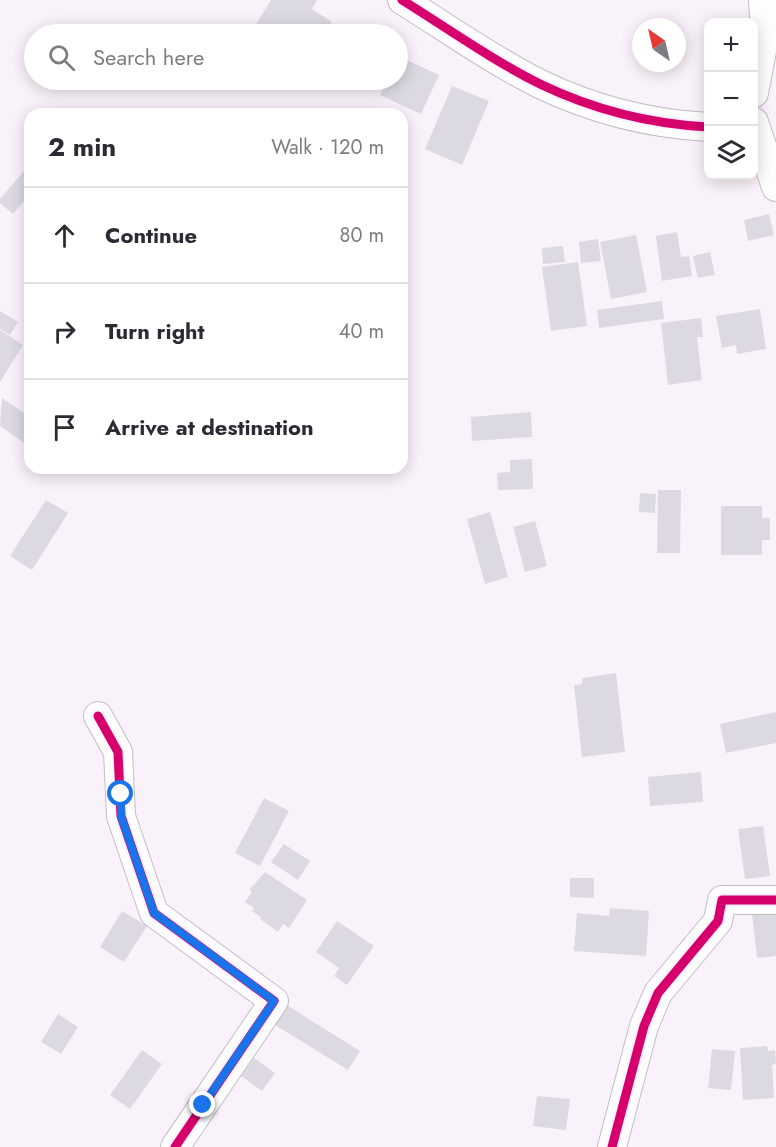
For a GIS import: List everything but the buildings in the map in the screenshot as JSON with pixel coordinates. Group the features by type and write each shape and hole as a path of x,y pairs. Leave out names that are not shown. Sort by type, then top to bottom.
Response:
{"street":[{"path":"402,0 540,84 596,106 670,125 704,127"},
{"path":"757,72 765,34 763,0"},
{"path":"754,126 776,187"},
{"path":"98,716 118,752 121,816 154,913 274,1001 175,1147"},
{"path":"612,1147 644,1026 658,993 718,921 722,900 776,900"}],"cycle path":[{"path":"402,0 505,65 560,93 622,114 665,123 704,127"},
{"path":"98,716 118,752 121,816 154,913 274,1001 175,1147"},
{"path":"612,1147 644,1026 658,993 718,921 722,900 776,900"}],"route":[{"path":"121,794 121,816 154,913 274,1001 203,1105"}]}
